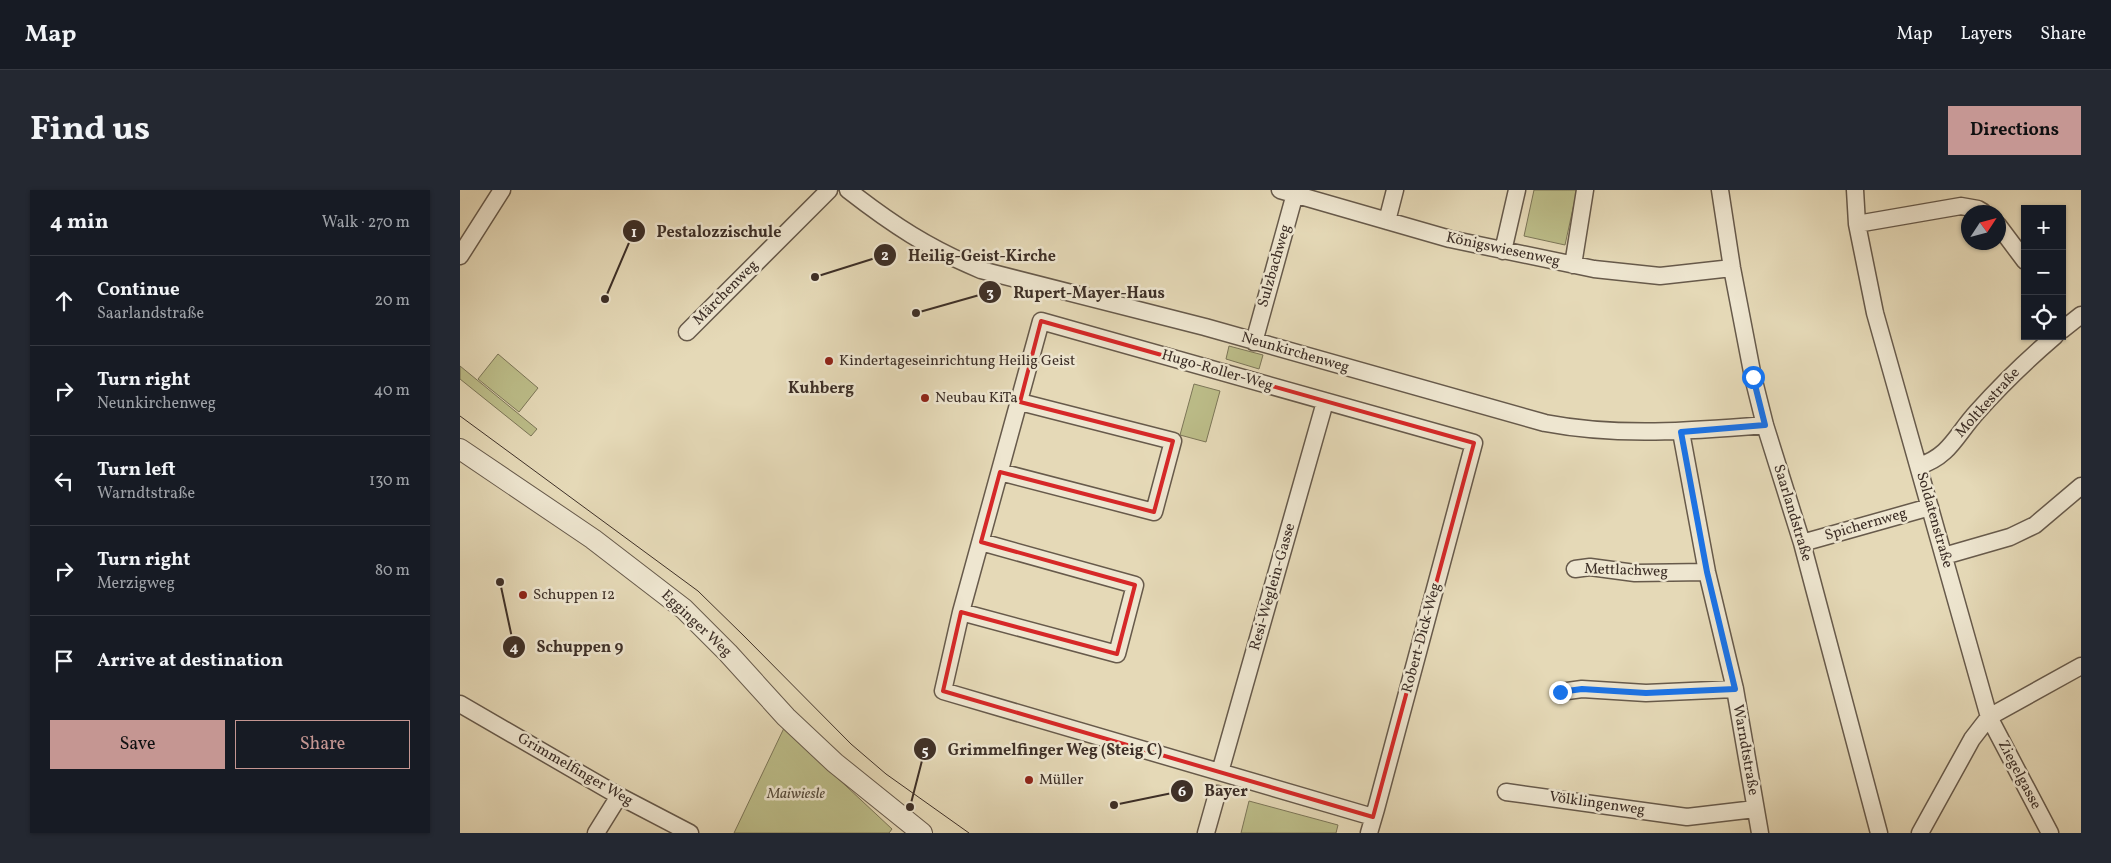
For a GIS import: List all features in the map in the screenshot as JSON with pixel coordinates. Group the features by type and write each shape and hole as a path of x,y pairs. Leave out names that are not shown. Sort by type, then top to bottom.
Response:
{"street":[{"path":"460,256 502,190"},
{"name":"Märchenweg","path":"687,332 829,190"},
{"name":"Neunkirchenweg","path":"848,190 913,238 949,257 981,270 1100,299 1545,423 1597,430 1681,432 1765,425"},
{"path":"1387,221 1395,190"},
{"path":"1503,251 1517,190"},
{"path":"1573,265 1585,190"},
{"name":"Saarlandstraße","path":"1720,190 1732,268 1753,377 1765,425 1802,543 1879,833"},
{"name":"Soldatenstraße","path":"1855,190 1857,224 1875,313 1989,717"},
{"name":"Sulzbachweg","path":"1254,342 1291,191"},
{"name":"Königswiesenweg","path":"1291,191 1450,239 1573,265 1660,276 1732,268"},
{"path":"1857,224 1961,206"},
{"path":"2006,236 2021,256"},
{"name":"Hugo-Roller-Weg","path":"1371,825 1220,772 943,691 962,612 1041,321 1474,443"},
{"name":"Moltkestraße","path":"1919,466 1932,462 1944,454 1975,414 2026,360 2050,340"},
{"path":"1000,472 1154,512 1173,441 1020,402"},
{"name":"Resi-Weglein-Gasse","path":"1220,772 1325,402"},
{"name":"Warndtstraße","path":"1681,432 1707,572 1735,689 1760,833"},
{"name":"Robert-Dick-Weg","path":"1371,825 1474,443"},
{"name":"Egginger Weg","path":"460,449 593,539 684,609 728,653 786,717 835,763 912,830"},
{"path":"1944,556 2010,537 2035,525 2081,486"},
{"name":"Spichernweg","path":"1802,543 1930,507"},
{"path":"962,612 1117,654 1135,585 981,542"},
{"name":"Mettlachweg","path":"1575,569 1590,567 1635,573 1707,572"},
{"path":"1920,833 1972,739 1989,717 2081,666"},
{"path":"1560,692 1582,689 1646,693 1735,689"},
{"name":"Grimmelfinger Weg","path":"460,704 619,796 690,833"},
{"name":"Ziegelgasse","path":"1989,717 2050,833"},
{"name":"Völklingenweg","path":"1506,792 1688,825 1755,809"},
{"path":"1206,833 1217,794"},
{"path":"596,833 619,796"}],"highlighted area":[{"path":"1041,321 1474,443 1373,817 943,691 961,612 1117,654 1135,585 981,542 1000,472 1154,512 1173,441 1020,402"}],"green space":[{"path":"1534,190 1577,190 1565,245 1524,236"},
{"path":"1229,346 1263,355 1259,369 1226,359"},
{"path":"498,354 538,388 519,412 478,379"},
{"path":"460,366 537,429 531,436 460,379"},
{"path":"1194,384 1220,391 1206,442 1180,435"},
{"name":"Maiwiesle","path":"784,728 892,829 889,833 734,833"},
{"path":"1249,801 1338,825 1336,833 1241,833"}],"tram line":[{"path":"460,416 698,591 851,744 886,774 969,833"}],"place":[{"name":"Heilig-Geist-Kirche","path":"815,277"},
{"name":"Pestalozzischule","path":"605,299"},
{"name":"Rupert-Mayer-Haus","path":"916,313"},
{"name":"Kindertageseinrichtung Heilig Geist","path":"829,361"},
{"name":"Neubau KiTa","path":"925,398"},
{"name":"Schuppen 9","path":"500,582"},
{"name":"Schuppen 12","path":"523,595"},
{"name":"Müller","path":"1029,780"},
{"name":"Bayer","path":"1114,805"},
{"name":"Grimmelfinger Weg (Steig C)","path":"910,807"}],"district":[{"name":"Kuhberg","path":"821,389"}],"route":[{"path":"1560,692 1582,689 1646,693 1735,689 1707,572 1681,432 1765,425 1753,377"}]}
